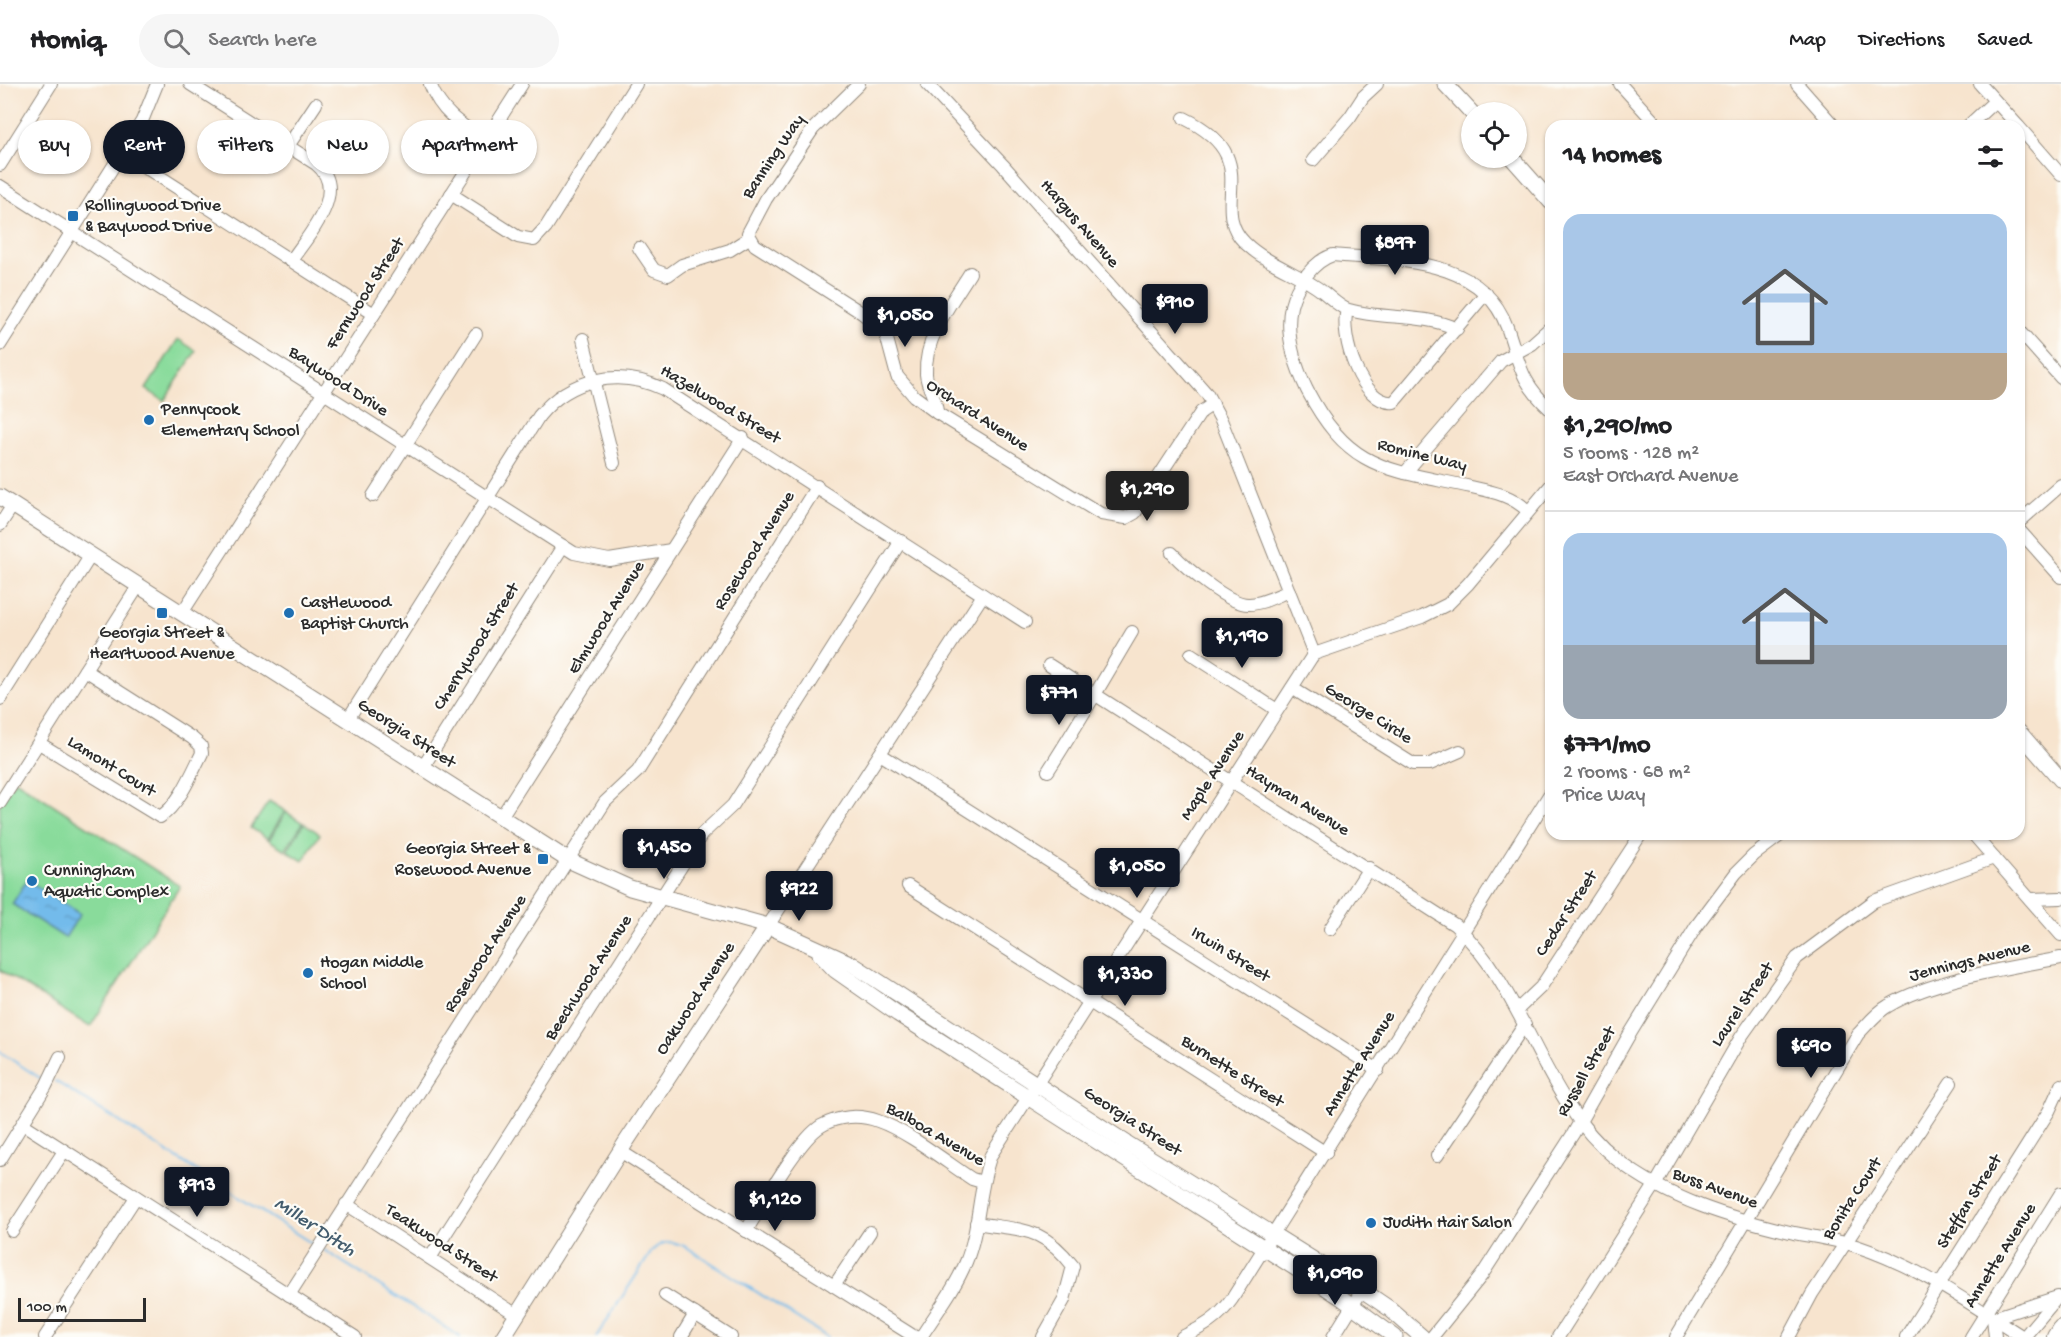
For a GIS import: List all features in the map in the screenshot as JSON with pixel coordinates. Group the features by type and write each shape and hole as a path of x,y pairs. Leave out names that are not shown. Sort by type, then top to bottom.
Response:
{"highway":[{"path":"2056,1337 2061,1329"}],"main road":[{"path":"1445,84 1462,102"},
{"path":"1521,168 1545,195"},
{"name":"Georgia Street","path":"6,501 568,861 608,880 768,926 816,950 852,964 1362,1290 1390,1309 1422,1337"},
{"path":"2025,739 2061,780"},
{"name":"Oakwood Avenue","path":"503,1337 620,1151 768,926"},
{"name":"Georgia Street","path":"816,950 835,970 1028,1098 1353,1305 1395,1337"}],"street":[{"path":"0,165 51,84"},
{"path":"142,120 157,84"},
{"path":"190,84 247,120"},
{"path":"430,84 443,110 455,120"},
{"name":"Fernwood Street","path":"499,120 522,84"},
{"path":"451,195 518,237 534,240 546,227 636,84"},
{"name":"Banning Way","path":"749,233 813,129 859,84"},
{"name":"Hargus Avenue","path":"927,84 1003,165 1213,404 1314,654"},
{"path":"1313,160 1350,117 1364,96 1377,84"},
{"path":"1620,84 1653,120"},
{"path":"1797,84 1829,120"},
{"path":"1980,84 2012,120"},
{"path":"1974,120 1995,101"},
{"path":"294,137 316,104"},
{"path":"1184,118 1210,134 1230,161 1233,171 1230,206 1239,235 1258,252 1293,275 1304,279 1347,310 1415,317 1457,329"},
{"path":"2025,135 2061,175"},
{"path":"291,261 328,201 330,185 323,169 294,150"},
{"path":"0,345 109,174"},
{"path":"156,174 374,314"},
{"name":"Fernwood Street","path":"182,613 465,174"},
{"name":"Baywood Drive","path":"0,186 574,553 609,560 671,550"},
{"path":"639,248 654,270 668,275 682,265 730,250 749,233"},
{"name":"Orchard Avenue","path":"749,233 755,245 862,313 881,328 886,335 897,376 914,396 937,413 1101,514 1126,518 1135,513 1201,412 1213,404"},
{"name":"Romine Way","path":"1528,512 1506,494 1405,473 1374,464 1352,450 1324,417 1301,377 1294,355 1289,315 1293,299 1304,279 1323,258 1332,255 1444,268 1463,275 1486,294 1501,312 1526,384 1545,404"},
{"path":"937,413 937,403 926,375 931,348 940,320 970,273"},
{"path":"1347,310 1344,331 1349,352 1372,394 1385,403 1394,402 1486,294"},
{"path":"1405,473 1501,361 1532,344 1545,332"},
{"path":"373,495 476,334"},
{"path":"2025,338 2061,378"},
{"path":"583,339 614,463"},
{"name":"Hazelwood Street","path":"348,719 550,402 569,390 593,381 618,376 649,382 742,438 1025,622"},
{"name":"Elmwood Avenue","path":"501,818 742,438"},
{"path":"2025,517 2061,485"},
{"name":"Rosewood Avenue","path":"289,1294 605,802 638,771 817,486"},
{"path":"1314,654 1422,617 1448,604 1468,584 1545,492"},
{"path":"0,525 6,501"},
{"path":"2025,537 2061,577"},
{"name":"Beechwood Avenue","path":"430,1258 702,834 733,805 901,540"},
{"name":"Cherrywood Street","path":"423,767 563,546"},
{"path":"1172,553 1184,567 1243,604 1260,602 1289,591"},
{"path":"0,699 91,555"},
{"path":"0,803 139,585"},
{"name":"Oakwood Avenue","path":"768,926 983,595"},
{"path":"1048,771 1090,705 1132,632"},
{"path":"1191,654 1276,710"},
{"name":"Maple Avenue","path":"921,1337 966,1262 976,1223 982,1182 991,1155 1314,654"},
{"name":"Hayman Avenue","path":"1049,665 1369,868 1463,933"},
{"name":"Lamont Court","path":"39,743 160,817 167,813 202,753 201,746 85,670"},
{"name":"George Circle","path":"1292,688 1413,764 1430,764 1460,751"},
{"name":"Irwin Street","path":"880,754 1378,1070"},
{"name":"Annette Avenue","path":"1182,1337 1202,1329 1222,1314 1326,1153 1545,802"},
{"name":"Cedar Street","path":"1518,1009 1541,987 1637,840"},
{"name":"Russell Street","path":"1432,1337 1482,1275 1580,1120 1696,925 1736,873 1774,840"},
{"path":"1978,840 2061,936"},
{"name":"Laurel Street","path":"1558,1337 1655,1185 1741,1037 1797,958 1874,901 1994,858"},
{"path":"1330,929 1369,868"},
{"name":"Burnette Street","path":"908,886 1326,1153"},
{"path":"2030,898 2061,898"},
{"name":"Buss Avenue","path":"1463,933 1493,967 1518,1009 1543,1061 1580,1120 1615,1158 1655,1185 1698,1206 1745,1221 1846,1244 1887,1257 1940,1284 2024,1337"},
{"name":"Jennings Avenue","path":"1676,1337 1858,1034 1886,1007 1906,997 1950,982 2061,958"},
{"path":"1437,1156 1525,1024"},
{"path":"0,1160 48,1082 60,1057"},
{"name":"Bonita Court","path":"1789,1337 1812,1294 1951,1083"},
{"name":"Steffan Street","path":"1906,1337 2049,1111 2061,1085"},
{"name":"Balboa Avenue","path":"746,1231 801,1146 819,1127 841,1117 856,1116 879,1121 972,1179 982,1182"},
{"path":"23,1124 355,1337"},
{"path":"12,1231 64,1151"},
{"path":"620,1151 915,1337"},
{"name":"Annette Avenue","path":"1971,1337 1989,1316 2061,1193"},
{"path":"45,1337 135,1197"},
{"name":"Teakwood Street","path":"346,1204 517,1314"},
{"path":"976,1223 1042,1236 1057,1246 1074,1266 1064,1300 1042,1337"},
{"path":"834,1286 870,1232"},
{"path":"1333,1337 1362,1290"},
{"path":"664,1294 731,1337"},
{"path":"1995,1337 1989,1316 2060,1295"},
{"path":"2024,1337 2060,1295"},
{"path":"681,1337 695,1314"}],"green space":[{"path":"178,339 196,351 164,401 146,389"},
{"path":"15,780 180,886 90,1027 0,970 0,803"},
{"path":"269,801 285,811 268,839 251,828"},
{"path":"286,812 303,823 285,850 269,840"},
{"path":"304,823 320,834 303,861 287,851"}],"water":[{"path":"27,880 80,914 65,938 12,904"}],"waterway":[{"name":"Miller Ditch","path":"0,1052 43,1080"},
{"name":"Miller Ditch","path":"55,1081 316,1246"},
{"name":"Miller Ditch","path":"596,1337 652,1251 660,1244 669,1242 688,1248 827,1337"},
{"name":"Miller Ditch","path":"324,1250 460,1337"}],"place":[{"name":"Rollingwood Drive & Baywood Drive","path":"73,216"},
{"name":"Pennycook Elementary School","path":"149,420"},
{"name":"Georgia Street & Heartwood Avenue","path":"162,613"},
{"name":"Castlewood Baptist Church","path":"289,613"},
{"name":"Georgia Street & Rosewood Avenue","path":"543,859"},
{"name":"Cunningham Aquatic Complex","path":"32,881"},
{"name":"Hogan Middle School","path":"308,973"},
{"name":"Judith Hair Salon","path":"1371,1223"}]}
